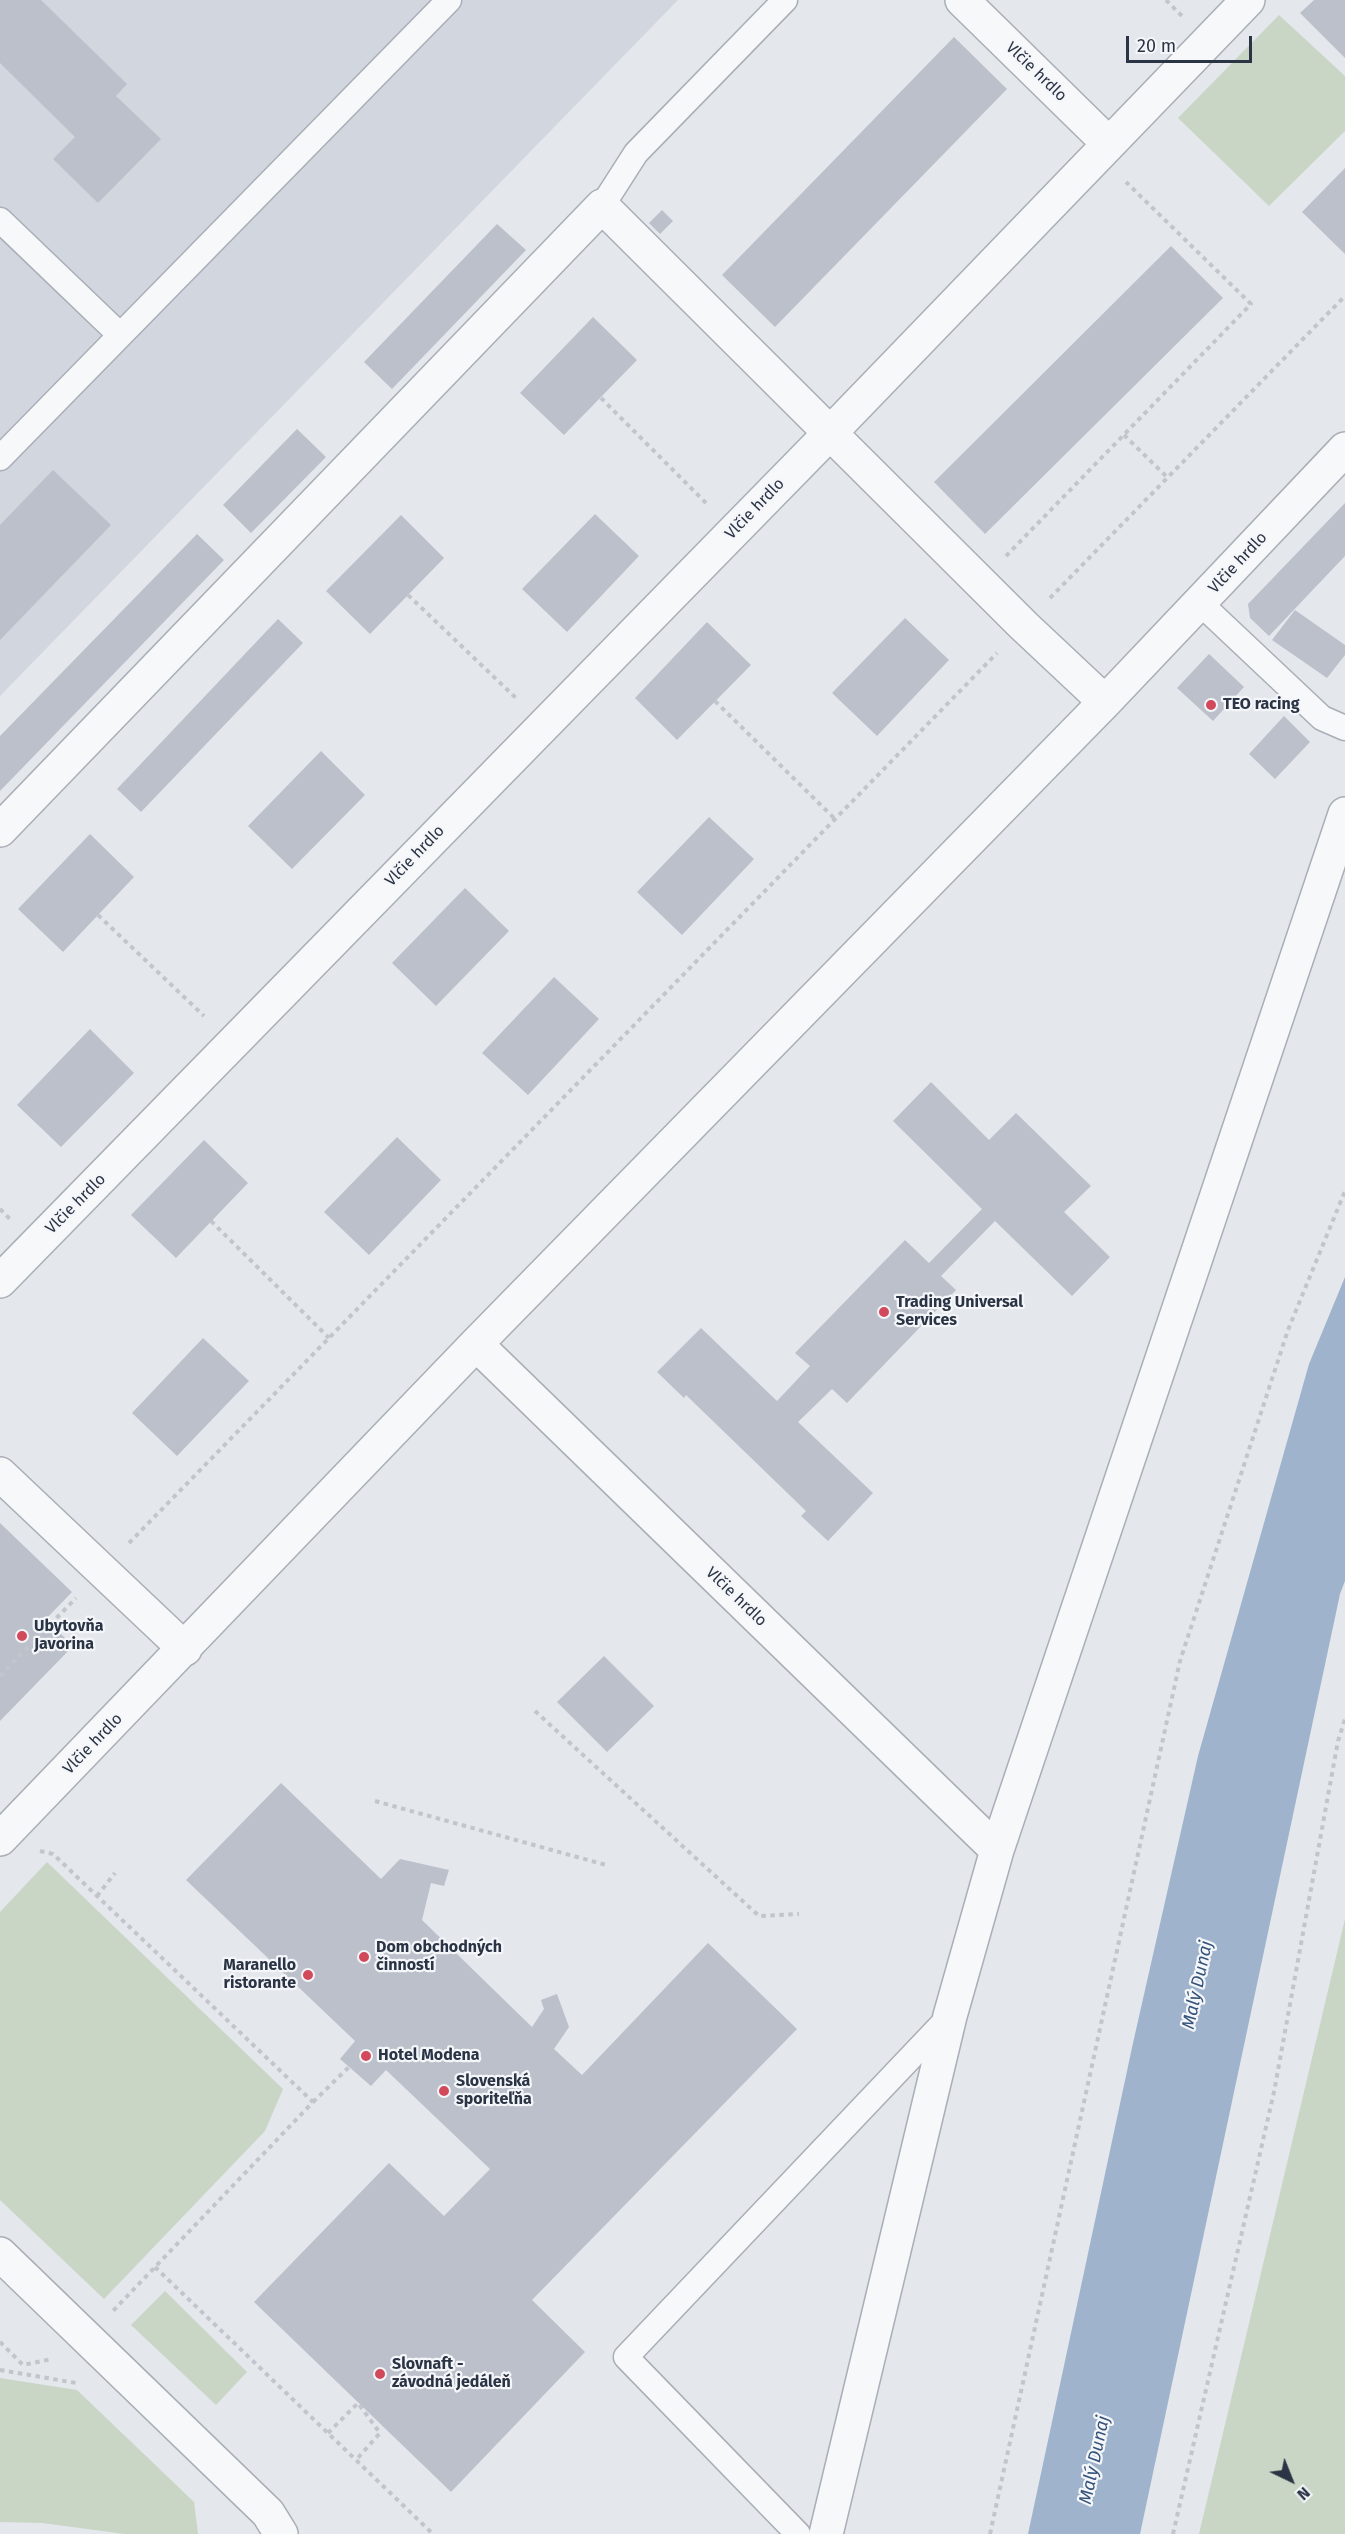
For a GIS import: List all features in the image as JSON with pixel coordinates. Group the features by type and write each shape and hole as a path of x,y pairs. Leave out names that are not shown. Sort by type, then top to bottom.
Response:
{"street":[{"name":"Vlčie hrdlo","path":"962,0 1104,150"},
{"name":"Vlčie hrdlo","path":"0,1281 831,432 1248,0"},
{"path":"0,830 602,206 1023,625 1105,702"},
{"name":"Vlčie hrdlo","path":"6,1832 185,1649 476,1344 1105,702 1345,449"},
{"path":"826,2534 950,2016 997,1850 1345,814"},
{"name":"Vlčie hrdlo","path":"476,1344 997,1850"},
{"path":"0,1474 185,1649"},
{"path":"0,2254 268,2513 282,2534"}],"lane":[{"path":"0,458 449,0"},
{"path":"602,206 636,153 785,0"},
{"path":"0,220 120,335"},
{"path":"1200,603 1322,718 1345,728"},
{"path":"798,2534 626,2357 950,2016"}],"path":[{"path":"980,582 1251,304 1104,150"},
{"path":"102,1571 1345,296"},
{"path":"601,398 734,531"},
{"path":"1124,435 1168,478"},
{"path":"408,595 544,725"},
{"path":"715,701 835,819"},
{"path":"98,915 232,1044"},
{"path":"990,2534 1180,1661 1288,1330 1345,1191"},
{"path":"211,1221 329,1338"},
{"path":"0,1676 51,1624"},
{"path":"536,1711 759,1916 799,1914"},
{"path":"1173,2534 1275,2092 1338,1741 1345,1719"},
{"path":"375,1801 606,1865"},
{"path":"6,1832 41,1852 53,1854 312,2102"},
{"path":"97,1896 115,1873"},
{"path":"106,2318 312,2102 349,2067"},
{"path":"155,2267 433,2534"},
{"path":"0,2370 88,2385"},
{"path":"328,2433 358,2403 380,2433 356,2460"}],"shaded area":[{"path":"0,0 678,0 0,696"}],"green space":[{"path":"1279,15 1345,76 1345,131 1269,206 1178,118"},
{"path":"47,1862 283,2089 265,2131 104,2299 0,2200 0,1912"},
{"path":"1345,1919 1345,2534 1199,2534"},
{"path":"165,2291 247,2372 216,2405 131,2325"},
{"path":"0,2378 77,2390 194,2502 198,2534 125,2534 42,2523 0,2522"}],"water":[{"name":"Malý Dunaj","path":"1345,1277 1345,1581 1340,1594 1140,2534 1028,2534 1133,2043 1198,1756 1309,1364"}],"building":[{"path":"0,0 41,0 127,84 116,96 161,139 98,203 53,159 75,137 0,63"},
{"path":"1314,0 1345,0 1345,58 1300,13"},
{"path":"954,37 1007,89 775,327 722,275"},
{"path":"1345,168 1345,254 1302,212"},
{"path":"662,210 673,221 660,234 649,223"},
{"path":"497,224 526,250 392,389 364,362"},
{"path":"1171,246 1223,298 985,534 934,482"},
{"path":"593,317 637,360 564,435 520,393"},
{"path":"297,429 326,457 251,533 223,505"},
{"path":"53,470 111,525 0,640 0,525"},
{"path":"1345,503 1345,556 1269,636 1250,618 1248,604"},
{"path":"595,514 639,556 567,632 522,589"},
{"path":"401,515 444,558 370,634 326,591"},
{"path":"197,534 224,560 0,791 0,736"},
{"path":"1295,610 1345,645 1345,655 1327,678 1272,640"},
{"path":"905,618 949,660 877,736 832,693"},
{"path":"278,619 303,643 141,812 117,789"},
{"path":"707,622 751,665 677,740 635,698"},
{"name":"TEO racing","path":"1209,654 1244,687 1213,721 1177,688"},
{"path":"1284,716 1310,742 1275,779 1249,754"},
{"path":"321,751 365,795 292,869 248,826"},
{"path":"709,817 754,859 682,935 637,892"},
{"path":"90,834 134,877 63,952 18,909"},
{"path":"465,888 509,931 436,1006 392,963"},
{"path":"554,977 599,1019 528,1095 482,1053"},
{"path":"90,1029 134,1073 61,1147 17,1105"},
{"name":"Trading Universal Services","path":"931,1082 989,1140 1016,1113 1091,1186 1064,1212 1110,1257 1072,1296 995,1221 941,1276 956,1290 847,1403 832,1389 798,1422 873,1493 828,1541 801,1516 806,1511 686,1395 684,1398 657,1372 701,1328 777,1401 810,1366 795,1353 905,1240 929,1263 982,1209 893,1121"},
{"path":"397,1137 441,1180 369,1255 324,1212"},
{"path":"204,1140 248,1183 176,1258 131,1215"},
{"path":"203,1338 249,1381 177,1456 132,1413"},
{"path":"0,1523 72,1592 46,1619 73,1646 0,1721"},
{"path":"604,1656 654,1706 607,1752 557,1702"},
{"path":"281,1783 381,1879 400,1859 449,1870 444,1886 431,1883 422,1920 532,2027 544,2009 541,2000 557,1994 569,2027 554,2049 582,2075 708,1943 797,2029 532,2300 585,2352 451,2492 254,2302 389,2163 444,2216 490,2169 386,2070 371,2086 340,2059 355,2041 186,1880"}],"place":[{"name":"TEO racing","path":"1211,705"},
{"name":"Trading Universal Services","path":"884,1312"},
{"name":"Ubytovňa Javorina","path":"22,1636"},
{"name":"Dom obchodných činností","path":"364,1957"},
{"name":"Maranello ristorante","path":"308,1975"},
{"name":"Hotel Modena","path":"366,2056"},
{"name":"Slovenská sporiteľňa","path":"444,2091"},
{"name":"Slovnaft - závodná jedáleň","path":"380,2374"}]}
